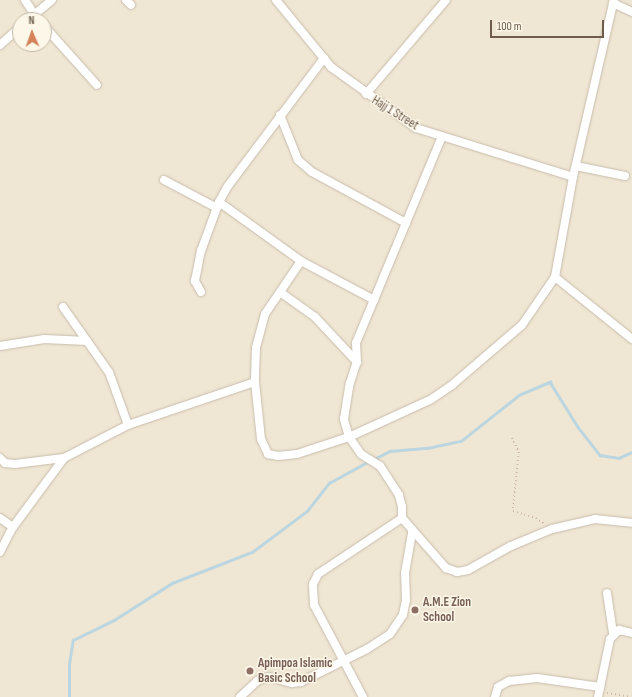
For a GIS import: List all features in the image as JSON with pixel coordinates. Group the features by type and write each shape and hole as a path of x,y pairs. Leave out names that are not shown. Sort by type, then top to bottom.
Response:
{"street":[{"path":"25,0 30,12"},
{"path":"39,12 52,0"},
{"name":"Hajj 1 Street","path":"276,0 331,67 366,94 416,128 573,177"},
{"path":"366,94 446,0"},
{"path":"301,261 265,314 256,348 255,382 261,438 268,454 278,456 297,454 349,437 430,400 452,385 522,325 555,278 573,177 613,2 632,12"},
{"path":"0,45 12,34"},
{"path":"52,35 97,86"},
{"path":"201,292 195,281 201,251 218,205 228,186 324,58"},
{"path":"280,116 298,160 312,172 406,223"},
{"path":"442,136 356,343 357,362 350,383 344,418 349,437 361,454 380,466 399,495 402,518 412,533 425,543 446,568 457,572 468,570 511,546 552,529 595,519 632,523"},
{"path":"576,166 624,176"},
{"path":"164,180 218,205 301,261 374,300"},
{"path":"555,278 632,339"},
{"path":"280,292 315,317 357,362"},
{"path":"63,307 109,372 128,425"},
{"path":"0,346 44,339 87,341"},
{"path":"0,458 5,463 16,464 64,458 128,425 255,382"},
{"path":"0,552 13,527 64,458"},
{"path":"0,518 13,527"},
{"path":"363,697 314,605 313,584 318,574 402,518"},
{"path":"240,697 257,681 269,677 292,683 301,682 390,634 403,615 406,600 405,573 412,533"},
{"path":"607,593 613,633"},
{"path":"495,697 498,687 509,681 536,678 599,692 610,638 613,633 619,630 632,633"}],"path":[{"path":"512,438 519,452 513,511 536,518 552,529"},
{"path":"599,692 631,697"}],"shaded area":[{"path":"0,0 632,0 632,697 0,697"}],"waterway":[{"path":"374,459 390,451 427,448 461,441 519,395 550,382 578,427 600,455 619,458 632,452"},
{"path":"69,697 69,664 73,640 114,620 172,583 252,552 307,511 329,483 369,461"}],"place":[{"name":"A.M.E Zion School","path":"415,610"},
{"name":"Apimpoa Islamic Basic School","path":"250,671"}]}
